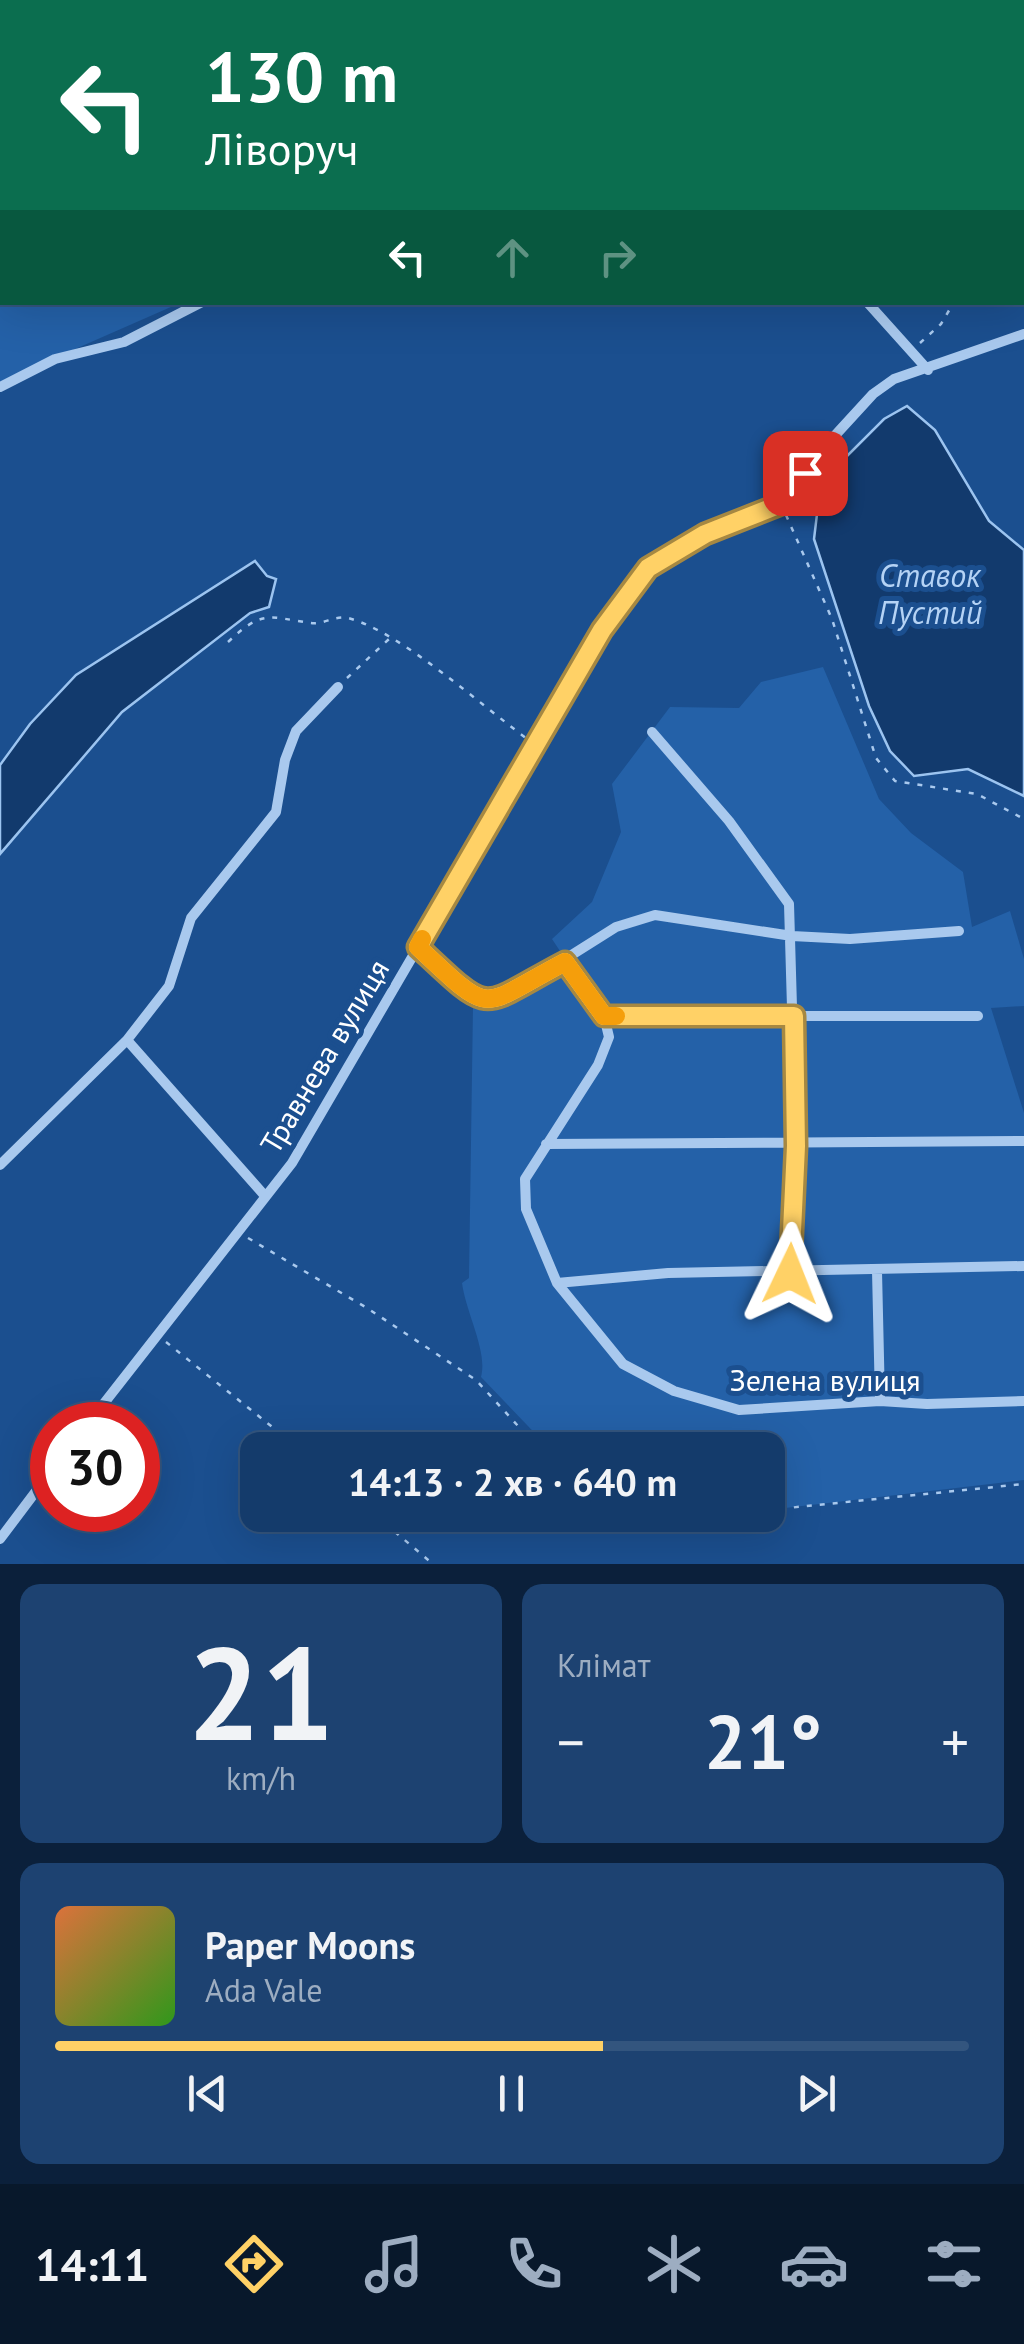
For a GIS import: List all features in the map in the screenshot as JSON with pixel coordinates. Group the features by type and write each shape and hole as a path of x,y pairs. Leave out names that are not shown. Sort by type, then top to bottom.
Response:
{"street":[{"path":"0,387 55,359 124,342 196,305"},
{"path":"870,305 928,370"},
{"path":"781,504 829,442 873,394 894,379 1024,334"},
{"name":"Травнева вулиця","path":"104,1402 292,1163 602,630 648,568 705,534 781,504"},
{"path":"0,1165 127,1040 170,986 191,918 276,812 285,760 296,731 338,687"},
{"path":"652,732 729,821 790,904 796,1146 790,1274"},
{"path":"418,947 468,994 485,1001 502,999 616,927 655,915 792,936 850,939 959,931"},
{"path":"565,962 604,1016 978,1016"},
{"name":"Зелена вулиця","path":"604,1016 608,1038 598,1064 525,1179 526,1209 557,1283 623,1364 674,1392 739,1410 880,1401 1024,1401"},
{"path":"127,1040 265,1196"},
{"path":"546,1144 796,1146 1024,1141"},
{"path":"557,1283 668,1273 790,1274 1024,1266"},
{"path":"877,1271 880,1401"},
{"path":"0,1539 30,1499"}],"path":[{"path":"911,351 941,324 952,305"},
{"path":"781,504 832,619 876,758 895,781 978,794 1024,819"},
{"path":"228,642 246,624 270,616 290,616 313,624 343,616 390,638 535,745"},
{"path":"338,687 390,638"},
{"path":"238,1232 367,1308 476,1380 524,1432"},
{"path":"156,1334 278,1432"},
{"path":"785,1508 1024,1484"},
{"path":"395,1532 433,1564"}],"shaded area":[{"path":"0,305 175,305 0,382"},
{"path":"823,667 879,799 911,833 963,872 972,927 1010,911 1024,959 1024,1006 991,1008 1024,1113 1024,1480 785,1508 785,1432 534,1432 481,1377 482,1356 462,1283 469,1278 473,1006 499,1006 544,982 537,967 562,954 552,939 592,902 621,832 612,784 670,707 739,708 761,682"}],"water":[{"name":"Ставок Пустий","path":"907,406 935,430 989,521 1024,550 1024,796 968,769 914,776 890,751 869,706 814,539 818,506 837,466 884,419"},
{"path":"255,561 267,576 276,579 269,607 250,613 122,712 0,854 0,765 30,724 76,675"}],"slow traffic":[{"path":"422,939 418,947 468,994 485,1001 502,999 565,962 604,1016 616,1016"}],"route":[{"path":"790,1274 796,1146 794,1016 604,1016 565,962 502,999 485,1001 468,994 418,947 602,630 648,568 705,534 781,504 805,473"}]}
